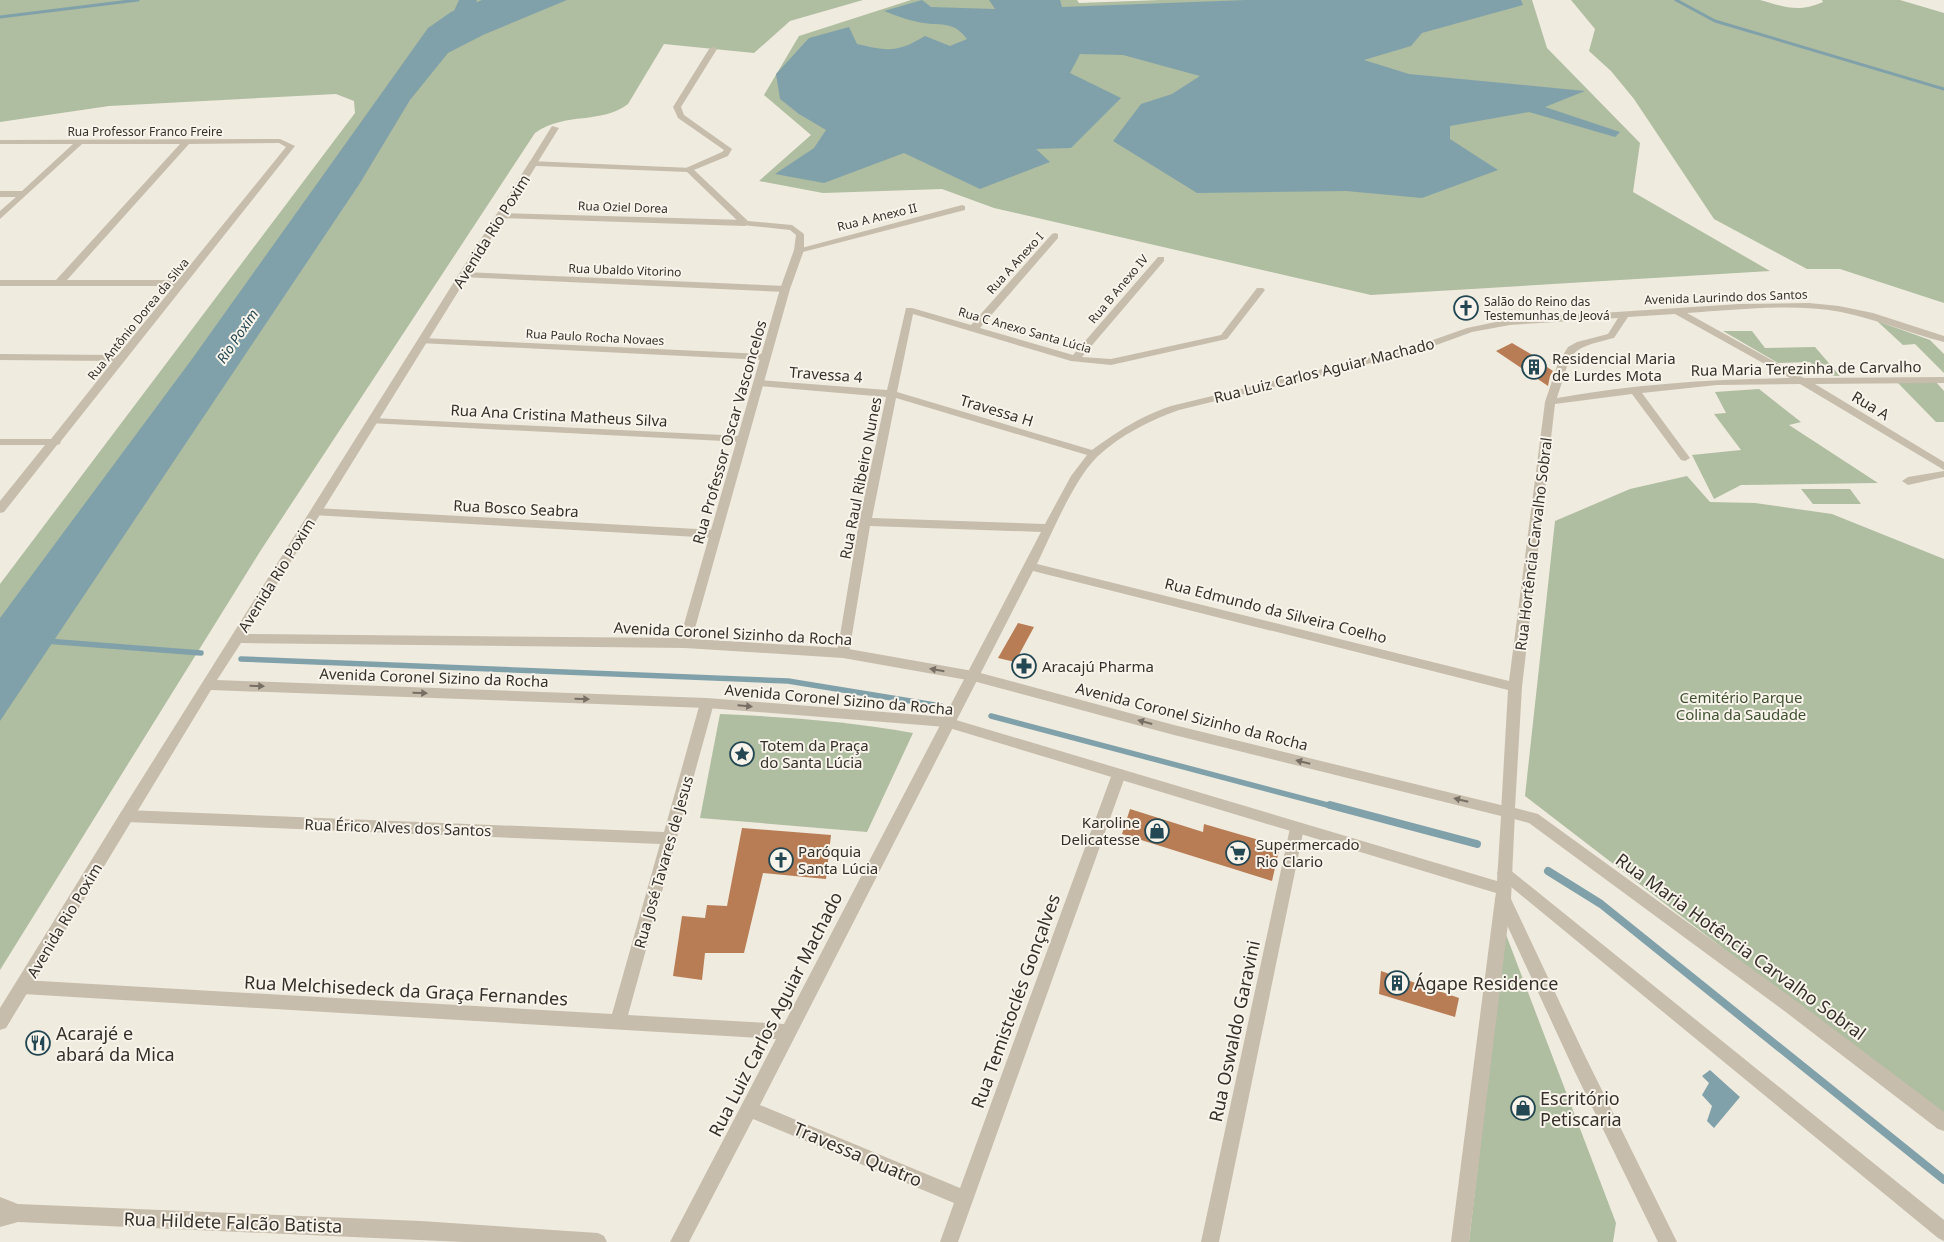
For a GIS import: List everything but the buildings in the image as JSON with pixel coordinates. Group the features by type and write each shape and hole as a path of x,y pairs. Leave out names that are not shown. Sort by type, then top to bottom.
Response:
{"street":[{"path":"533,163 689,170 725,154 728,149 680,116 677,107 713,49"},
{"name":"Avenida Rio Poxim","path":"0,1023 126,816 555,128"},
{"name":"Rua Professor Franco Freire","path":"0,142 280,141 289,144"},
{"path":"59,283 186,142"},
{"path":"0,216 79,143"},
{"name":"Rua Antônio Dorea da Silva","path":"0,510 291,149 289,144"},
{"path":"689,170 745,223"},
{"path":"0,194 23,194"},
{"name":"Rua A Anexo II","path":"798,250 962,208"},
{"name":"Rua Oziel Dorea","path":"501,216 745,223 797,230"},
{"name":"Rua Professor Oscar Vasconcelos","path":"685,643 784,289 798,250 801,238 797,230"},
{"name":"Rua A Anexo I","path":"974,328 1056,236"},
{"name":"Rua B Anexo IV","path":"1076,359 1161,258"},
{"name":"Rua Ubaldo Vitorino","path":"464,275 784,289"},
{"path":"0,284 183,283"},
{"name":"Rua C Anexo Santa Lúcia","path":"909,310 1076,359 1095,362 1126,360 1224,337 1260,290"},
{"name":"Avenida Laurindo dos Santos","path":"1625,315 1676,311 1809,306 1839,309 1873,316 1944,339"},
{"name":"Rua Raul Ribeiro Nunes","path":"843,653 865,522 909,310"},
{"name":"Rua A","path":"1676,311 1802,380 1944,467"},
{"name":"Rua Hortência Carvalho Sobral","path":"1503,887 1515,687 1550,402 1562,364 1572,347 1585,341 1611,336 1625,315"},
{"name":"Rua Luiz Carlos Aguiar Machado","path":"679,1242 750,1109 787,1032 946,722 973,676 1048,528 1077,476 1094,454 1125,431 1149,417 1175,408 1416,349 1470,330 1510,322 1625,315"},
{"name":"Rua Paulo Rocha Novaes","path":"422,341 766,357"},
{"path":"0,357 121,358"},
{"name":"Rua Maria Terezinha de Carvalho","path":"1550,402 1635,390 1717,382 1944,380"},
{"name":"Travessa 4","path":"758,383 892,394"},
{"path":"1635,390 1685,458"},
{"name":"Travessa H","path":"892,394 1094,454"},
{"name":"Rua Ana Cristina Matheus Silva","path":"373,421 743,438"},
{"path":"0,442 56,442"},
{"path":"1908,481 1944,474"},
{"name":"Rua Bosco Seabra","path":"316,512 715,534"},
{"path":"865,522 1048,528"},
{"name":"Rua Edmundo da Silveira Coelho","path":"1030,566 1515,687"},
{"name":"Avenida Coronel Sizinho da Rocha","path":"237,638 685,643 843,653 973,676 1174,730 1508,812"},
{"name":"Avenida Coronel Sizino da Rocha","path":"209,685 707,703 946,722 1297,828 1503,887"},
{"name":"Rua José Tavares de Jesus","path":"618,1022 707,703"},
{"name":"Rua Temistoclés Gonçalves","path":"949,1242 1119,774"},
{"name":"Rua Maria Hotência Carvalho Sobral","path":"1508,812 1533,818 1793,1008 1944,1123"},
{"name":"Rua Érico Alves dos Santos","path":"126,816 669,838"},
{"name":"Rua Oswaldo Garavini","path":"1210,1242 1297,828"},
{"path":"1503,887 1944,1232"},
{"path":"1460,1242 1503,887"},
{"path":"1503,887 1597,1101 1668,1242"},
{"name":"Rua Melchisedeck da Graça Fernandes","path":"23,988 787,1032"},
{"name":"Travessa Quatro","path":"750,1109 965,1198"},
{"name":"Rua Hildete Falcão Batista","path":"0,1206 18,1214"},
{"name":"Rua Hildete Falcão Batista","path":"0,1218 18,1214 418,1236 598,1242"}],"green space":[{"path":"0,0 863,0 790,21 754,53 664,44 628,104 618,110 595,117 559,122 535,133 261,550 0,970 0,584 355,113 354,101 336,94 109,106 0,122"},
{"path":"911,0 1077,0 1079,3 1160,0 1532,0 1547,48 1640,143 1633,192 1770,271 1371,295 994,208 942,189 823,193 759,181 811,135 764,95 799,36"},
{"path":"1571,0 1760,0 1784,7 1799,8 1823,2 1822,0 1900,0 1944,13 1944,303 1840,269 1807,269 1714,219 1634,99 1611,71 1589,51 1595,29"},
{"path":"1877,321 1930,340 1944,354 1944,373 1915,344 1903,345"},
{"path":"1723,331 1752,331 1765,348 1815,347 1840,376 1821,375 1810,362 1778,363"},
{"path":"1935,381 1944,391 1944,422 1936,422 1898,383"},
{"path":"1759,389 1801,422 1789,425 1878,483 1741,485 1714,499 1692,455 1741,450 1714,414 1726,413 1715,392"},
{"name":"Cemitério Parque Colina da Saudade","path":"1687,476 1710,502 1755,503 1832,514 1944,559 1944,1118 1525,796 1555,521 1630,489"},
{"path":"1801,489 1850,489 1861,504 1813,504"},
{"path":"720,714 817,720 913,733 867,832 700,818"},
{"path":"1505,932 1616,1223 1613,1242 1469,1242"}],"water":[{"name":"Rio Poxim","path":"482,0 567,0 483,35 448,53 410,100 360,183 0,721 0,618 192,359 428,28 451,12"},
{"path":"922,0 931,7 995,9 989,0 1060,0 1062,7 1246,0 1521,0 1523,5 1422,33 1411,46 1364,60 1409,74 1585,91 1545,107 1620,132 1615,137 1529,112 1450,126 1450,139 1498,170 1422,198 1346,191 1197,193 1113,141 1141,104 1172,94 1200,76 1123,55 1080,54 1070,73 1121,98 1071,148 1036,149 1050,162 980,189 904,153 824,183 775,174 814,148 826,130 799,114 780,99 776,74 809,38 849,27 857,44 884,49 899,48 925,36 950,46 967,39 951,26 914,21 884,11"},
{"path":"1710,1070 1740,1097 1714,1128 1707,1121 1712,1106 1702,1095 1709,1083 1702,1076"}],"waterway":[{"path":"0,17 138,0"},
{"name":"Rio Poxim","path":"440,41 458,22 468,0"},
{"path":"1676,0 1715,21 1944,89"},
{"path":"46,641 201,653"},
{"path":"241,659 788,681 941,706"},
{"path":"991,716 1335,807"},
{"path":"1330,805 1477,844"},
{"path":"1548,871 1601,904 1944,1180"}],"place":[{"name":"Salão do Reino das Testemunhas de Jeová","path":"1466,308"},
{"name":"Residencial Maria de Lurdes Mota","path":"1534,367"},
{"name":"Aracajú Pharma","path":"1024,666"},
{"name":"Totem da Praça do Santa Lúcia","path":"742,754"},
{"name":"Karoline Delicatesse","path":"1157,831"},
{"name":"Supermercado Rio Clario","path":"1238,853"},
{"name":"Paróquia Santa Lúcia","path":"781,860"},
{"name":"Ágape Residence","path":"1397,983"},
{"name":"Acarajé e abará da Mica","path":"38,1043"},
{"name":"Escritório Petiscaria","path":"1523,1108"}]}
